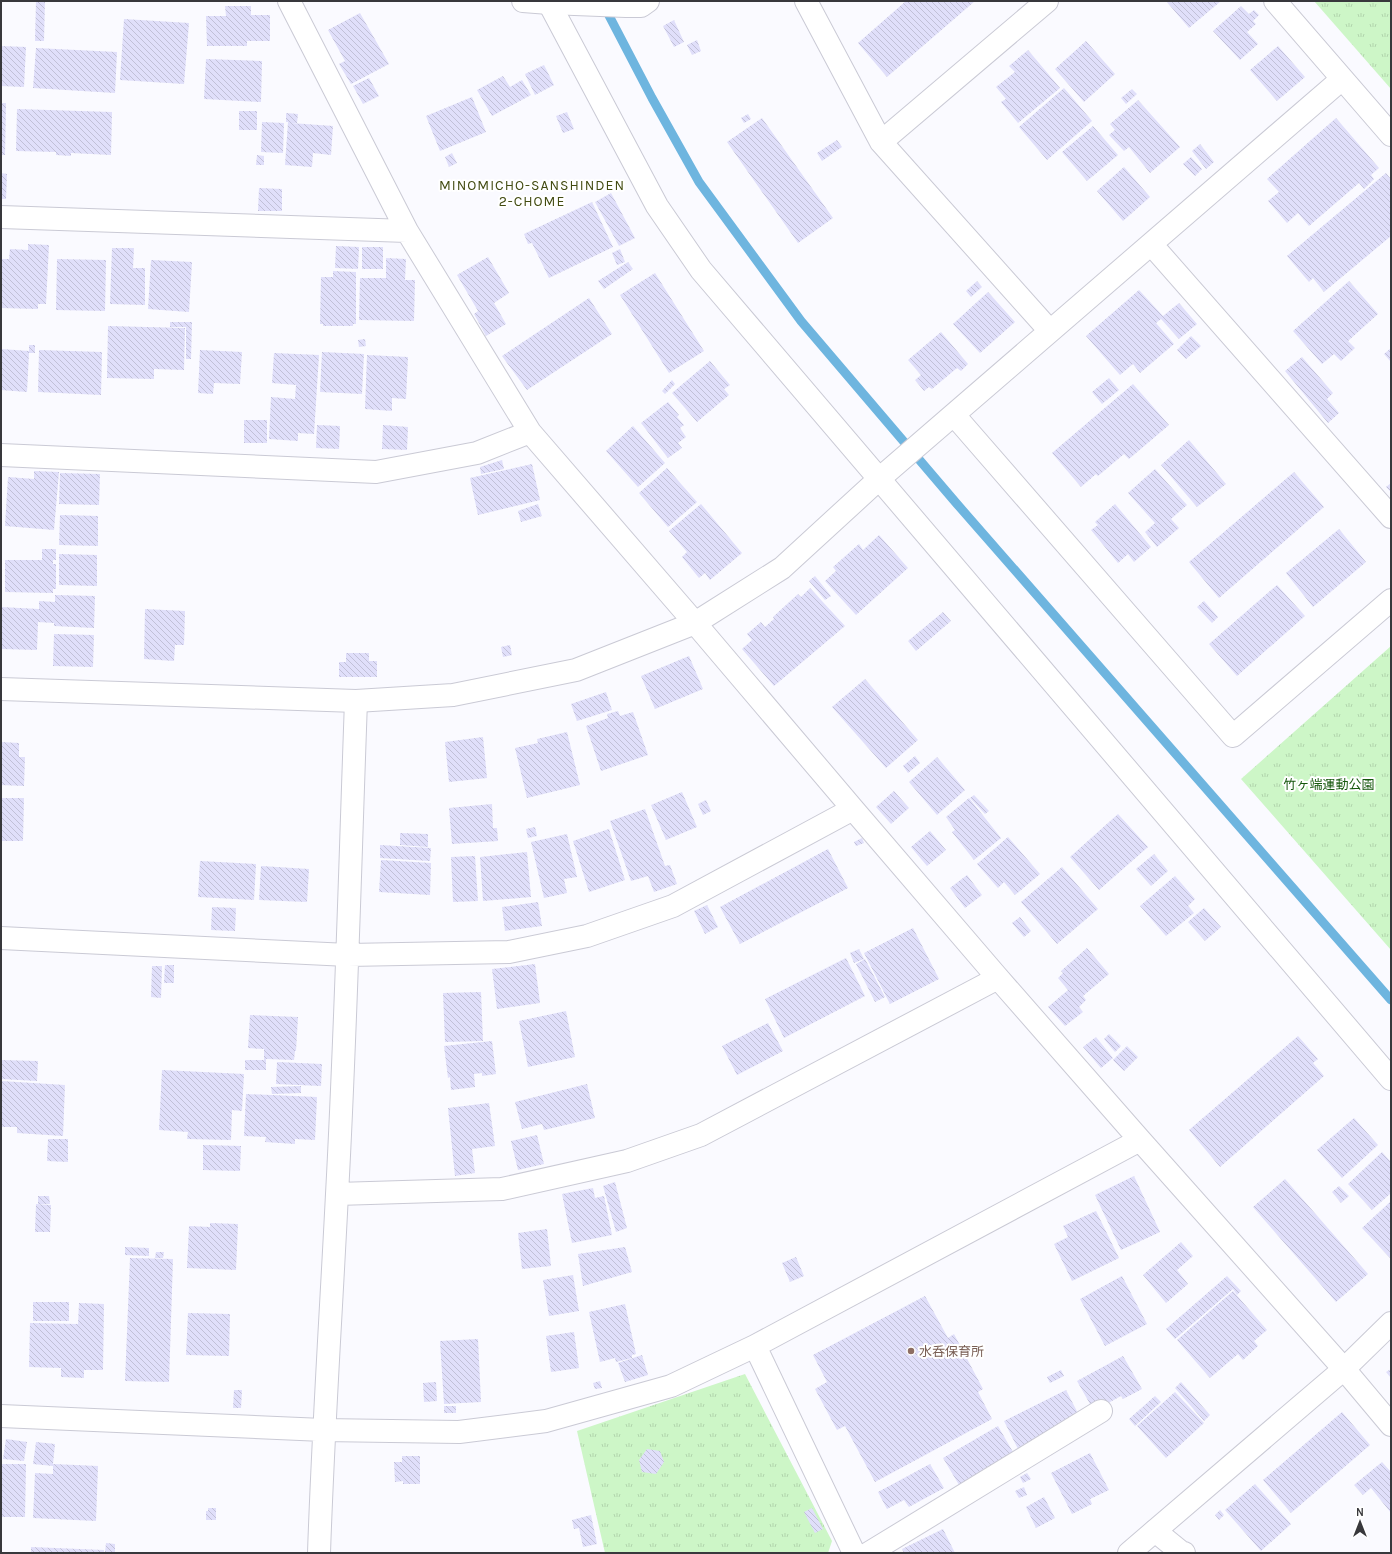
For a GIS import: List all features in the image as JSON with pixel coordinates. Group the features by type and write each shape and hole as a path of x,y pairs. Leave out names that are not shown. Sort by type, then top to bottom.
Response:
{"street":[{"path":"289,1 407,231 530,432 998,978 1344,1369 1391,1425"},
{"path":"523,1 626,6 641,6 648,1"},
{"path":"806,1 881,142 1050,332"},
{"path":"881,142 1047,1"},
{"path":"1275,1 1391,135"},
{"path":"548,2 657,206 701,270 1391,1080"},
{"path":"1,689 356,701 453,695 576,670 695,623 782,568 879,479 1342,79"},
{"path":"1,217 407,231"},
{"path":"1151,244 1391,517"},
{"path":"954,414 1233,736 1391,600"},
{"path":"1,455 376,472 477,453 530,432"},
{"path":"319,1553 323,1430 337,1194 348,955 356,701"},
{"path":"1,938 348,955 509,952 587,936 673,906 853,809"},
{"path":"337,1194 502,1189 627,1161 701,1135 998,978"},
{"path":"1,1416 323,1430 460,1432 546,1421 671,1386 755,1346 1140,1140"},
{"path":"1130,1553 1344,1369 1391,1323"},
{"path":"755,1346 854,1553"},
{"path":"869,1553 1101,1411"},
{"path":"1155,1531 1184,1553"}],"green space":[{"path":"1314,1 1391,1 1391,89"},
{"name":"竹ヶ端運動公園","path":"1391,646 1391,950 1241,779"},
{"path":"745,1374 832,1541 828,1553 605,1553 577,1431"}],"building":[{"path":"36,1 45,1 44,41 35,41"},
{"path":"906,1 975,1 887,77 858,43"},
{"path":"1166,1 1221,1 1189,28"},
{"path":"225,6 251,6 251,15 270,15 270,41 247,41 247,46 207,46 206,16 226,16"},
{"path":"1241,6 1249,14 1254,10 1259,15 1253,21 1256,24 1247,32 1258,44 1240,60 1213,31"},
{"path":"360,13 389,64 351,84 339,64 345,61 328,30"},
{"path":"124,19 189,23 184,84 120,80"},
{"path":"674,20 684,42 674,47 663,26"},
{"path":"697,40 701,51 692,55 687,45"},
{"path":"1086,41 1115,74 1084,102 1055,69"},
{"path":"1,46 26,47 24,87 1,86"},
{"path":"1278,46 1305,77 1277,101 1250,70"},
{"path":"36,48 117,52 115,93 33,88"},
{"path":"1028,50 1060,88 1018,123 1001,102 1006,99 996,87 1015,72 1009,66"},
{"path":"206,59 262,61 261,102 204,99"},
{"path":"544,65 554,85 535,95 525,74"},
{"path":"503,76 510,87 522,80 531,95 492,116 477,90"},
{"path":"369,78 379,96 363,104 353,86"},
{"path":"1064,88 1092,121 1047,160 1019,127"},
{"path":"1132,89 1137,94 1126,104 1121,98"},
{"path":"472,97 486,132 440,151 426,116"},
{"path":"1138,100 1180,147 1150,173 1129,147 1124,151 1109,135 1115,130 1110,124"},
{"path":"1,103 6,103 5,155 1,155"},
{"path":"17,109 112,112 111,155 71,153 71,156 56,155 56,152 16,151"},
{"path":"239,111 257,111 257,130 239,130"},
{"path":"567,112 574,129 563,133 556,116"},
{"path":"286,113 298,114 297,123 291,123 333,126 331,155 313,153 312,167 285,165 288,122 286,122"},
{"path":"748,114 751,119 744,123 741,118"},
{"path":"762,118 833,218 798,243 727,142"},
{"path":"1336,118 1379,168 1371,175 1374,179 1364,189 1359,183 1309,226 1298,213 1287,223 1268,201 1279,192 1267,179"},
{"path":"262,122 284,123 283,153 261,152"},
{"path":"1093,126 1118,155 1087,181 1062,152"},
{"path":"837,140 842,147 822,161 817,153"},
{"path":"1200,144 1214,162 1206,169 1192,151"},
{"path":"452,153 457,163 449,167 445,157"},
{"path":"257,155 264,156 264,165 256,165"},
{"path":"1191,157 1202,169 1195,176 1183,164"},
{"path":"1124,167 1150,197 1123,221 1097,191"},
{"path":"1,173 7,174 6,199 1,199"},
{"path":"1386,173 1391,179 1391,236 1324,292 1313,278 1309,282 1287,256"},
{"path":"259,188 282,189 282,211 258,211"},
{"path":"611,193 635,238 619,246 595,202"},
{"path":"592,202 613,247 549,278 532,243 528,244 524,234"},
{"path":"28,244 49,245 46,304 38,304 38,309 1,308 1,259 9,259 10,249 28,250"},
{"path":"336,246 359,247 358,269 335,268"},
{"path":"362,247 383,247 383,269 362,269"},
{"path":"112,248 134,248 133,268 145,268 145,305 110,304"},
{"path":"620,249 625,262 617,265 612,253"},
{"path":"488,257 509,293 494,303 506,324 486,336 474,314 478,311 457,275"},
{"path":"386,258 406,259 405,280 415,280 414,321 359,320 360,278 386,278"},
{"path":"57,259 106,260 105,311 56,310"},
{"path":"151,260 192,262 189,312 148,309"},
{"path":"628,262 633,269 604,289 598,281"},
{"path":"333,271 356,272 356,324 353,324 353,326 323,326 323,324 320,324 321,277 333,277"},
{"path":"655,273 704,351 669,373 620,295"},
{"path":"977,281 982,287 971,297 966,291"},
{"path":"1349,281 1378,314 1348,341 1355,348 1341,361 1334,354 1322,364 1293,331"},
{"path":"1139,290 1163,316 1179,303 1197,324 1179,339 1161,319 1156,323 1174,344 1140,373 1133,364 1120,375 1086,336"},
{"path":"988,292 1015,322 980,353 953,324"},
{"path":"589,298 612,334 527,390 502,356"},
{"path":"170,322 192,322 191,359 186,359 186,327 170,327"},
{"path":"108,326 185,328 184,370 154,369 154,379 107,378"},
{"path":"941,332 968,364 961,371 957,368 932,389 929,387 924,391 915,380 921,375 908,360"},
{"path":"1191,336 1201,346 1186,359 1177,350"},
{"path":"365,339 366,346 359,347 358,340"},
{"path":"29,345 35,345 35,353 29,353 27,392 1,390 1,349 29,351"},
{"path":"1391,348 1391,362 1384,354"},
{"path":"39,350 102,352 101,395 38,392"},
{"path":"200,350 242,352 240,384 214,383 213,394 198,393"},
{"path":"322,352 364,354 362,394 320,392"},
{"path":"274,353 319,355 314,434 298,433 298,441 269,439 271,397 295,399 296,385 272,383"},
{"path":"367,355 408,357 406,399 392,398 392,411 365,409"},
{"path":"1302,357 1333,393 1327,399 1339,413 1328,423 1285,371"},
{"path":"710,361 730,385 724,389 729,395 697,422 672,393"},
{"path":"1109,378 1119,390 1102,404 1092,392"},
{"path":"672,380 675,384 665,394 662,391"},
{"path":"1133,384 1169,425 1129,459 1124,454 1098,476 1096,474 1081,487 1052,453"},
{"path":"668,402 679,415 677,417 684,425 680,428 686,437 678,443 682,448 668,458 641,423"},
{"path":"244,420 267,420 267,443 244,443"},
{"path":"317,425 340,426 339,449 316,448"},
{"path":"383,425 408,427 407,450 382,449"},
{"path":"633,426 665,463 638,487 606,451"},
{"path":"1189,440 1226,484 1197,507 1161,465"},
{"path":"502,460 504,469 481,474 480,467"},
{"path":"532,464 540,500 478,515 470,478"},
{"path":"667,468 697,502 668,527 639,493"},
{"path":"1155,469 1187,505 1171,519 1179,528 1157,547 1145,532 1155,523 1128,493"},
{"path":"34,471 59,472 54,530 5,526 8,477 34,479"},
{"path":"1294,472 1324,507 1219,598 1189,562"},
{"path":"60,473 100,474 99,505 59,504"},
{"path":"1391,483 1391,492 1386,487"},
{"path":"538,504 542,516 521,522 518,511"},
{"path":"701,504 742,553 710,580 705,573 699,578 682,557 687,552 669,531"},
{"path":"1115,504 1151,547 1134,562 1128,554 1118,563 1091,530 1098,525 1095,522"},
{"path":"60,515 98,516 98,546 59,545"},
{"path":"1339,529 1366,562 1313,607 1286,573"},
{"path":"879,535 908,568 856,615 825,581 836,571 833,567 859,544 863,550"},
{"path":"42,549 56,549 56,560 53,560 53,564 56,564 56,589 53,589 53,593 5,592 5,560 42,560"},
{"path":"59,554 97,555 97,586 59,585"},
{"path":"815,576 831,596 825,600 809,581"},
{"path":"1277,585 1305,616 1237,676 1209,644"},
{"path":"810,588 845,626 774,686 742,649 752,640 747,634 761,622 765,627 774,619 773,617 798,594 801,597"},
{"path":"55,595 95,596 94,628 54,626 54,623 38,622 37,650 1,649 1,607 39,609 39,601 55,602"},
{"path":"1204,601 1218,617 1212,623 1197,607"},
{"path":"145,609 185,611 184,645 175,645 174,661 144,659"},
{"path":"943,612 951,621 916,651 908,641"},
{"path":"54,634 94,635 93,667 53,666"},
{"path":"510,645 512,655 503,657 501,647"},
{"path":"346,653 369,653 369,661 377,661 377,677 339,677 339,662 346,662"},
{"path":"689,656 703,689 655,709 641,676"},
{"path":"865,679 918,740 886,768 832,707"},
{"path":"606,692 612,710 577,721 571,704"},
{"path":"618,711 620,716 633,712 648,755 601,771 586,726 608,718 607,714"},
{"path":"567,732 580,785 527,798 515,748 538,743 537,739"},
{"path":"483,737 487,778 449,782 445,742"},
{"path":"1,742 19,743 19,757 25,757 24,786 1,785"},
{"path":"915,756 920,763 908,773 903,766"},
{"path":"937,757 965,790 937,815 909,782"},
{"path":"894,791 909,808 891,824 876,807"},
{"path":"682,792 697,827 666,840 651,805"},
{"path":"974,795 989,811 985,814 970,798"},
{"path":"1,798 24,798 23,841 1,841"},
{"path":"969,798 1001,838 974,860 952,832 955,830 946,817"},
{"path":"706,800 711,811 703,815 698,804"},
{"path":"492,804 493,828 497,828 498,841 452,844 449,808"},
{"path":"645,809 665,866 670,865 677,884 654,892 648,876 631,881 610,821"},
{"path":"1118,814 1148,847 1099,890 1070,857"},
{"path":"535,827 537,836 528,838 526,829"},
{"path":"609,829 625,880 589,892 573,841"},
{"path":"930,831 946,850 927,866 911,847"},
{"path":"400,833 428,834 428,847 400,845"},
{"path":"567,834 577,877 564,879 567,893 544,898 531,842"},
{"path":"1008,837 1040,874 1015,895 1004,882 998,888 977,864"},
{"path":"862,838 864,843 856,846 854,842"},
{"path":"380,845 431,848 430,861 380,858"},
{"path":"828,849 848,888 740,944 720,907"},
{"path":"527,852 531,897 483,901 480,857"},
{"path":"1154,854 1168,871 1151,886 1136,869"},
{"path":"475,856 478,901 453,902 451,857"},
{"path":"381,860 431,863 430,895 379,892"},
{"path":"200,861 256,864 254,900 198,897"},
{"path":"261,866 309,869 307,902 259,900"},
{"path":"1062,867 1098,909 1057,944 1021,902"},
{"path":"967,875 982,895 965,908 950,888"},
{"path":"1175,876 1195,899 1188,906 1194,913 1166,936 1140,906"},
{"path":"538,902 542,926 505,931 502,907"},
{"path":"707,905 718,927 705,934 694,911"},
{"path":"212,907 236,908 235,931 211,930"},
{"path":"1204,908 1221,927 1205,941 1188,922"},
{"path":"1020,917 1031,931 1024,937 1012,923"},
{"path":"913,928 939,979 890,1004 864,953"},
{"path":"1087,948 1109,974 1083,996 1086,1000 1079,1007 1083,1012 1065,1026 1048,1007 1068,990 1058,978 1063,973 1061,971"},
{"path":"859,949 864,959 854,963 850,953"},
{"path":"846,958 865,996 784,1038 765,999"},
{"path":"865,959 885,997 875,1002 856,964"},
{"path":"535,964 540,1003 497,1009 492,969"},
{"path":"165,965 174,965 174,983 164,983"},
{"path":"152,966 162,966 161,998 151,997"},
{"path":"481,992 483,1041 445,1042 443,993"},
{"path":"566,1011 575,1057 528,1067 519,1021"},
{"path":"250,1015 298,1017 294,1060 266,1059 266,1070 245,1070 245,1060 264,1060 264,1049 248,1048"},
{"path":"768,1023 783,1051 737,1075 722,1046"},
{"path":"1109,1034 1121,1046 1115,1052 1104,1039"},
{"path":"1298,1036 1318,1059 1313,1063 1324,1076 1220,1167 1189,1130"},
{"path":"1096,1037 1113,1058 1101,1068 1083,1047"},
{"path":"492,1041 496,1074 482,1076 482,1073 474,1074 475,1087 451,1090 444,1046"},
{"path":"1127,1046 1138,1057 1124,1071 1113,1060"},
{"path":"1,1060 38,1061 37,1081 1,1079"},
{"path":"277,1062 322,1064 321,1086 276,1084"},
{"path":"162,1070 244,1074 242,1111 232,1110 231,1140 187,1139 188,1132 159,1130"},
{"path":"1,1081 65,1085 63,1136 17,1133 17,1127 1,1127"},
{"path":"587,1084 595,1118 544,1130 542,1124 522,1129 515,1102"},
{"path":"301,1086 301,1093 272,1094 271,1087"},
{"path":"246,1094 317,1097 315,1140 295,1139 295,1144 265,1142 266,1137 244,1136"},
{"path":"489,1103 495,1146 472,1149 475,1173 455,1176 448,1108"},
{"path":"1354,1118 1378,1145 1342,1178 1317,1150"},
{"path":"537,1135 544,1164 518,1170 511,1141"},
{"path":"48,1139 68,1139 68,1162 47,1161"},
{"path":"203,1145 241,1146 240,1171 203,1170"},
{"path":"1382,1152 1391,1162 1391,1193 1372,1210 1348,1184"},
{"path":"1134,1176 1160,1232 1121,1250 1095,1195"},
{"path":"1285,1179 1368,1274 1336,1302 1253,1207"},
{"path":"615,1182 627,1228 616,1232 603,1186"},
{"path":"1339,1186 1349,1196 1341,1203 1332,1192"},
{"path":"593,1188 595,1198 604,1196 612,1235 572,1243 562,1194"},
{"path":"38,1196 49,1196 50,1204 38,1204"},
{"path":"1391,1201 1391,1257 1390,1258 1362,1228"},
{"path":"36,1204 51,1205 50,1232 35,1232"},
{"path":"1096,1211 1119,1258 1072,1281 1054,1244 1068,1237 1063,1226"},
{"path":"210,1223 238,1224 236,1270 187,1268 189,1226 210,1227"},
{"path":"547,1229 551,1266 522,1269 518,1233"},
{"path":"1181,1242 1193,1256 1177,1270 1188,1284 1166,1303 1143,1275"},
{"path":"125,1247 149,1248 149,1256 125,1255"},
{"path":"625,1247 632,1272 583,1286 578,1254"},
{"path":"156,1252 164,1252 163,1258 155,1258"},
{"path":"796,1257 804,1276 790,1282 782,1263"},
{"path":"130,1258 173,1259 169,1382 125,1381"},
{"path":"573,1275 579,1311 549,1316 543,1280"},
{"path":"1122,1276 1147,1324 1105,1346 1080,1299"},
{"path":"1227,1276 1241,1291 1237,1295 1233,1289 1175,1339 1166,1329"},
{"path":"1233,1291 1267,1330 1254,1341 1258,1346 1243,1360 1238,1354 1210,1378 1177,1340"},
{"path":"925,1296 948,1338 954,1334 983,1389 978,1392 992,1419 875,1482 845,1426 837,1430 815,1389 827,1382 813,1355"},
{"path":"33,1302 69,1302 69,1321 33,1321"},
{"path":"79,1303 104,1304 103,1370 84,1370 84,1378 61,1377 61,1368 29,1367 30,1323 78,1324"},
{"path":"625,1304 636,1354 632,1355 632,1358 616,1362 615,1358 600,1362 589,1312"},
{"path":"188,1313 230,1314 229,1356 186,1355"},
{"path":"574,1332 579,1368 551,1372 546,1336"},
{"path":"478,1339 481,1402 444,1404 440,1341"},
{"path":"642,1355 648,1375 625,1382 618,1363"},
{"path":"1123,1356 1142,1389 1123,1399 1121,1396 1094,1411 1077,1381"},
{"path":"1391,1369 1391,1378 1386,1372"},
{"path":"1061,1370 1064,1376 1050,1383 1047,1377"},
{"path":"600,1381 602,1388 595,1389 593,1383"},
{"path":"436,1382 437,1401 424,1402 423,1383"},
{"path":"1181,1382 1210,1415 1204,1421 1175,1388"},
{"path":"234,1390 242,1390 241,1408 233,1408"},
{"path":"1066,1390 1084,1425 1021,1455 1004,1421"},
{"path":"1175,1392 1204,1423 1166,1458 1137,1426"},
{"path":"1155,1396 1161,1402 1135,1426 1129,1419"},
{"path":"444,1406 456,1406 456,1413 444,1413"},
{"path":"1342,1412 1370,1445 1291,1513 1263,1480"},
{"path":"998,1426 1017,1459 962,1490 943,1458"},
{"path":"6,1439 27,1442 24,1461 3,1459"},
{"path":"36,1442 55,1444 53,1464 98,1466 96,1521 33,1518 35,1473 53,1474 53,1466 33,1464"},
{"path":"647,1449 660,1451 664,1462 656,1474 642,1472 639,1460"},
{"path":"1090,1453 1109,1490 1090,1499 1092,1504 1072,1514 1051,1473"},
{"path":"402,1456 420,1456 420,1484 403,1484 403,1481 395,1482 394,1462 402,1462"},
{"path":"1382,1462 1391,1472 1391,1513 1371,1488 1363,1495 1354,1485"},
{"path":"1,1464 26,1464 25,1517 1,1517"},
{"path":"930,1464 944,1488 909,1507 904,1500 887,1509 878,1492"},
{"path":"1027,1473 1031,1479 1023,1483 1020,1477"},
{"path":"1255,1484 1291,1524 1261,1551 1225,1510"},
{"path":"1024,1487 1027,1495 1019,1498 1015,1491"},
{"path":"1044,1497 1055,1518 1036,1528 1026,1507"},
{"path":"208,1508 216,1508 216,1520 206,1520 206,1511 208,1511"},
{"path":"812,1508 823,1529 815,1533 804,1512"},
{"path":"1220,1510 1224,1515 1219,1520 1215,1515"},
{"path":"591,1515 597,1544 583,1547 579,1528 574,1529 572,1520"},
{"path":"943,1529 955,1553 904,1553 902,1549"},
{"path":"106,1543 115,1544 115,1553 105,1552"},
{"path":"31,1547 104,1550 104,1553 31,1553"}],"waterway":[{"path":"604,6 652,98 699,182 801,321 957,504 1391,1000"}],"place":[{"name":"水呑保育所","path":"911,1351"}],"district":[{"name":"MINOMICHO-SANSHINDEN 2-CHOME","path":"532,194"}]}
